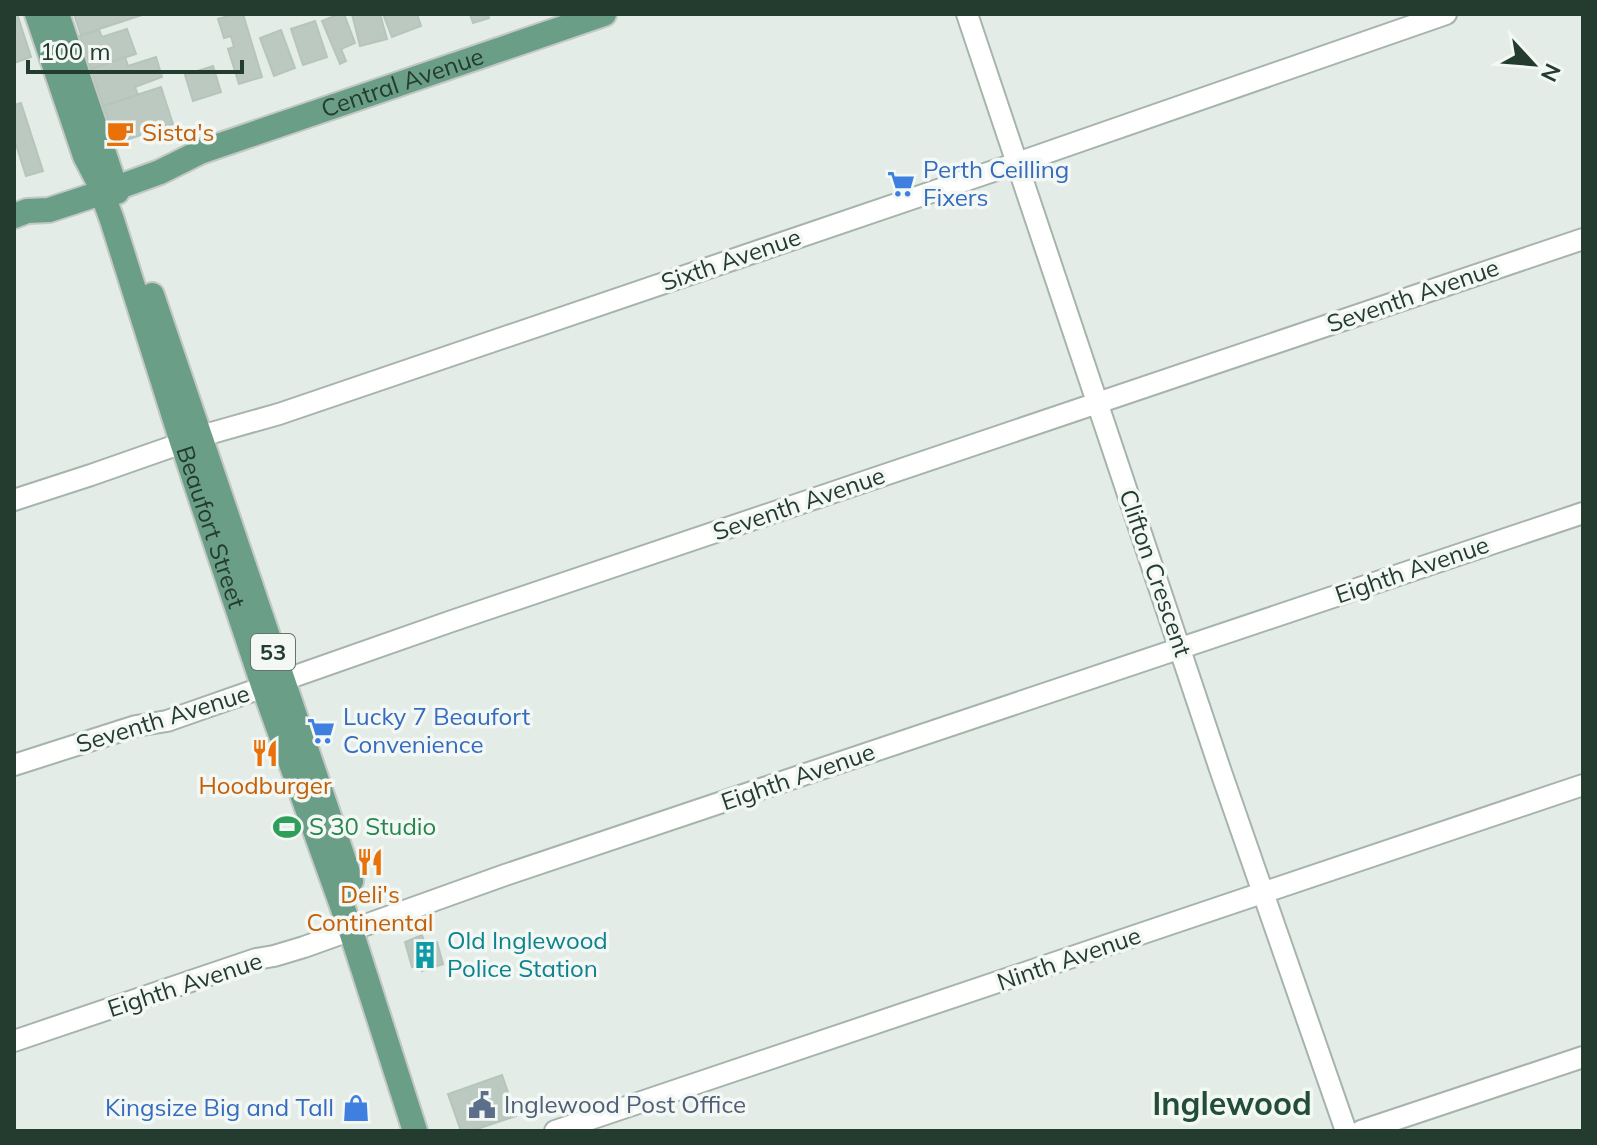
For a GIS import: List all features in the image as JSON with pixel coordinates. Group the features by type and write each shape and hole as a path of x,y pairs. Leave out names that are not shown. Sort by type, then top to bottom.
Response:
{"main road":[{"name":"Beaufort Street","path":"37,14 85,156 106,183"},
{"name":"Beaufort Street","path":"57,14 106,183 191,440 358,928 432,1131"},
{"name":"Central Avenue","path":"20,213 49,210 157,158 200,152 604,14"},
{"name":"Beaufort Street","path":"358,928 415,1131"}],"street":[{"name":"Clifton Crescent","path":"967,14 1346,1131"},
{"name":"Sixth Avenue","path":"14,500 191,440 279,414 1446,14"},
{"name":"Seventh Avenue","path":"14,765 136,726 167,721 438,626 1583,239"},
{"name":"Eighth Avenue","path":"14,1041 358,928 505,875 1583,513"},
{"name":"Ninth Avenue","path":"555,1131 1583,785"},
{"path":"1361,1131 1583,1057"}],"building":[{"path":"14,14 17,14 31,57 14,63"},
{"path":"74,14 145,14 81,35"},
{"path":"243,14 262,77 239,84 228,49 234,47 231,36 224,38 218,19"},
{"path":"344,14 355,43 341,49 346,61 340,64 322,21"},
{"path":"352,14 380,14 387,39 360,46"},
{"path":"383,14 417,14 421,26 392,37"},
{"path":"470,14 488,14 489,18 473,23"},
{"path":"315,21 327,57 303,65 291,29"},
{"path":"127,29 136,54 91,69 80,36 99,30 102,37"},
{"path":"281,30 295,68 274,76 260,38"},
{"path":"125,57 128,66 156,57 162,77 135,87 138,95 103,106 91,69"},
{"path":"213,66 221,92 193,101 185,75"},
{"path":"161,87 173,124 123,141 115,138 103,106"},
{"path":"21,103 43,171 26,176 14,138 14,105"},
{"name":"Old Inglewood Police Station","path":"422,935 426,946 437,942 443,964 422,971 419,965 412,967 405,942"},
{"name":"Inglewood Post Office","path":"502,1075 516,1116 471,1131 461,1131 448,1094"}],"place":[{"name":"Sista's","path":"120,133"},
{"name":"Perth Ceilling Fixers","path":"901,184"},
{"name":"Lucky 7 Beaufort Convenience","path":"321,731"},
{"name":"Hoodburger","path":"265,753"},
{"name":"S 30 Studio","path":"287,827"},
{"name":"Deli's Continental","path":"370,862"},
{"name":"Old Inglewood Police Station","path":"425,955"},
{"name":"Inglewood Post Office","path":"482,1105"},
{"name":"Kingsize Big and Tall","path":"356,1108"}],"district":[{"name":"Inglewood","path":"1232,1104"}]}
